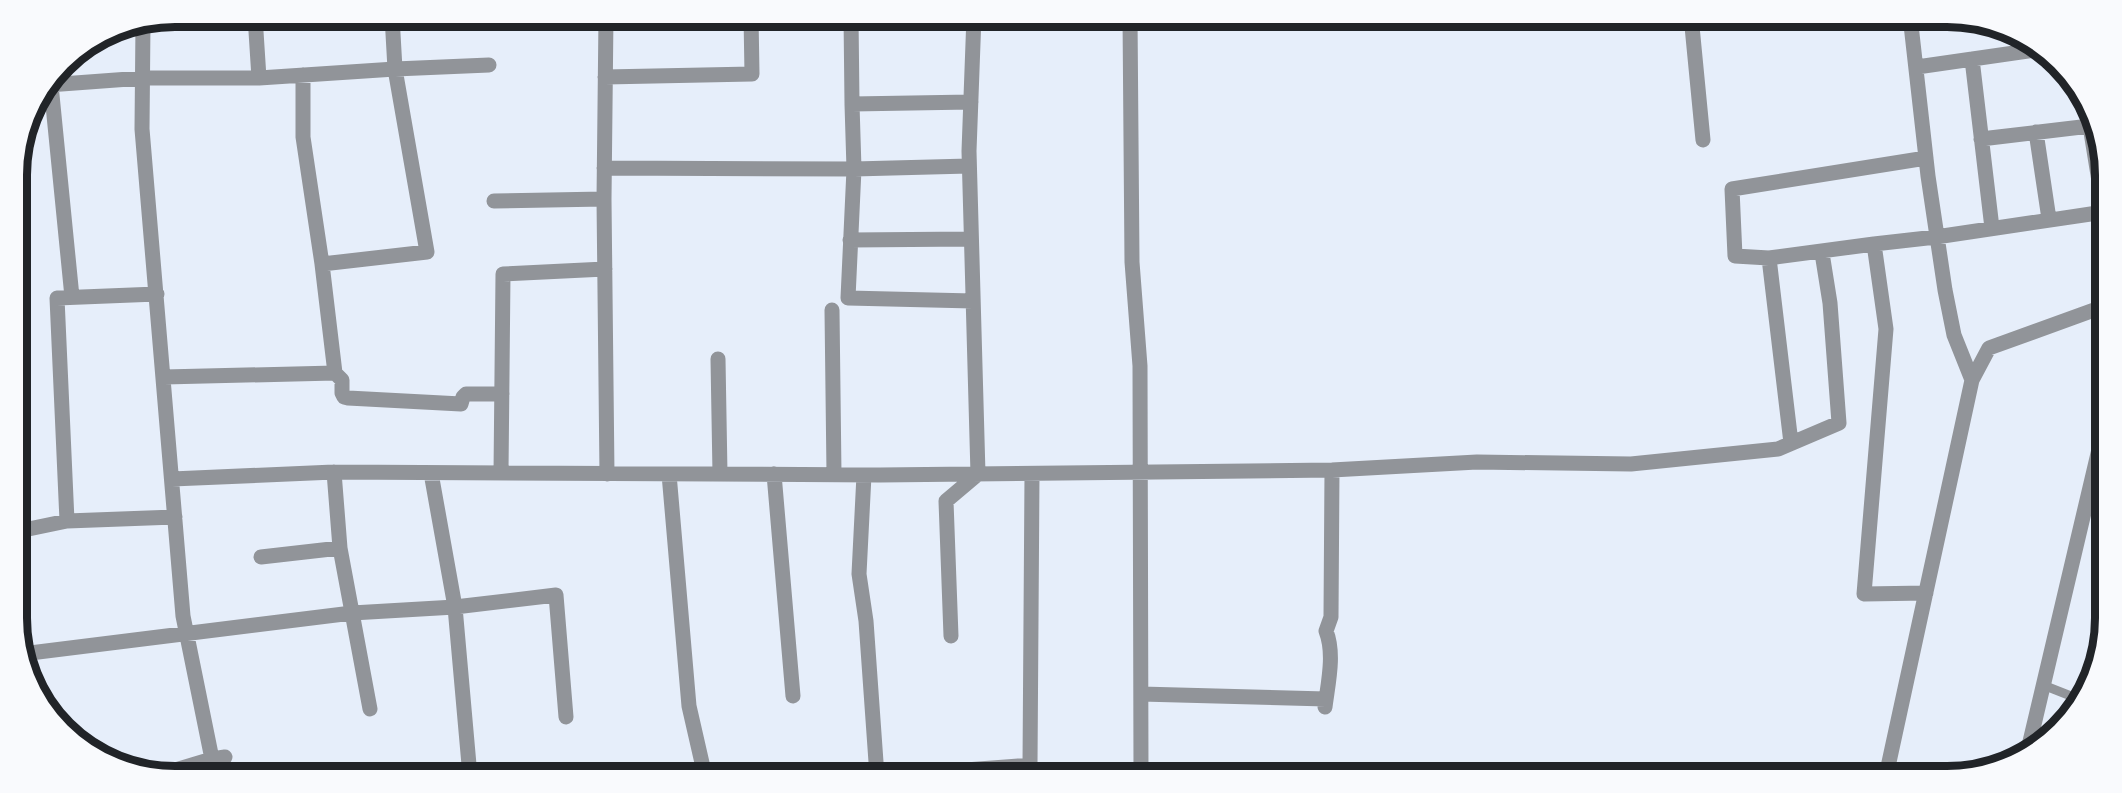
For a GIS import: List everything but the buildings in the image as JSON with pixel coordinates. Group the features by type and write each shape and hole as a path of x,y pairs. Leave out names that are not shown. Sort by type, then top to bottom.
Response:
{"street":[{"path":"256,27 260,78"},
{"path":"322,264 427,252 395,69 393,27"},
{"path":"606,27 604,199 608,474"},
{"path":"605,77 752,74 751,27"},
{"path":"851,27 854,169 848,298 973,301"},
{"path":"974,27 969,166 978,474"},
{"path":"1130,27 1132,262 1140,366 1141,766"},
{"path":"1692,27 1703,140"},
{"path":"1912,27 1936,237 1954,335 1972,380"},
{"path":"143,31 142,129 183,616 219,758 196,766"},
{"path":"1917,67 2027,51"},
{"path":"1972,59 1992,228"},
{"path":"59,84 143,78 260,78 489,65"},
{"path":"303,75 303,137 335,373 342,380 344,397 461,404 466,394 502,394"},
{"path":"50,96 72,297"},
{"path":"852,104 971,102"},
{"path":"1981,139 2086,125"},
{"path":"2036,132 2049,219"},
{"path":"1926,158 1732,189 1735,256 1769,258 1822,253 2095,213"},
{"path":"604,168 854,169 969,166"},
{"path":"494,201 604,199"},
{"path":"850,240 971,239"},
{"path":"1874,244 1886,329 1864,594 1926,593"},
{"path":"172,479 334,472 864,475 1332,470 1477,462 1631,464 1778,449 1839,423 1830,303 1822,253"},
{"path":"1769,258 1791,443"},
{"path":"501,473 503,274 605,269"},
{"path":"67,521 57,298 157,294"},
{"path":"1888,766 1972,380 1989,348 2095,309"},
{"path":"832,310 834,474"},
{"path":"718,359 720,474"},
{"path":"164,376 335,373"},
{"path":"2030,740 2095,466"},
{"path":"1141,694 1325,703 1330,643 1326,631 1331,617 1332,470"},
{"path":"334,472 340,548 370,709"},
{"path":"431,473 455,607 469,766"},
{"path":"669,474 689,706 703,766"},
{"path":"774,474 793,696"},
{"path":"951,636 946,501 978,474"},
{"path":"1031,766 1032,474"},
{"path":"864,475 859,574 866,621 876,766"},
{"path":"27,529 67,521 175,516"},
{"path":"261,557 340,548"},
{"path":"32,653 351,614 455,607 556,595 567,717"}],"lane":[{"path":"2043,685 2072,696"}]}
